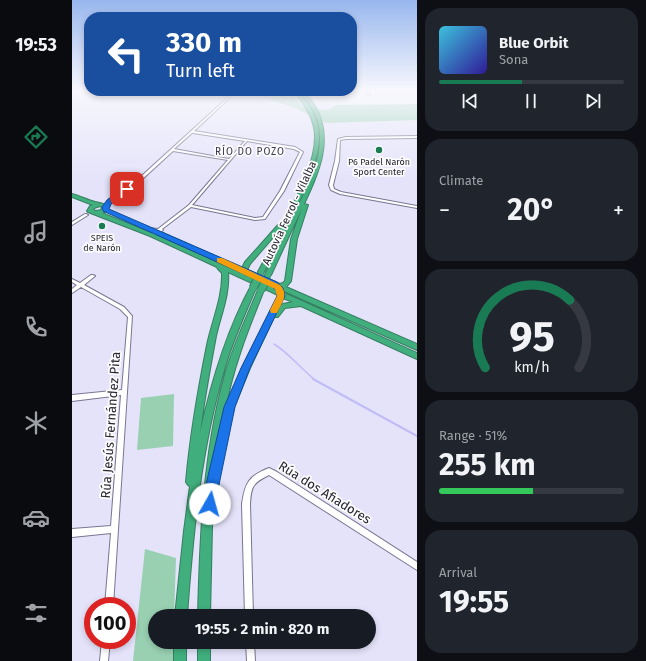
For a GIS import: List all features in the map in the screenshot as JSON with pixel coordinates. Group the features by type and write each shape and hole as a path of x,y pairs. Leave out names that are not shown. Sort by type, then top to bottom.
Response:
{"highway":[{"name":"Autovía Ferrol - Vilalba","path":"271,288 261,272 313,164 317,139 313,120"},
{"name":"Autovía Ferrol - Vilalba","path":"204,609 205,566 211,489 218,427 229,377 241,337 271,288 268,275 314,178 322,156 322,126 320,120"},
{"path":"271,288 285,285 289,275 294,239 316,181 322,156"},
{"path":"72,195 102,206 108,211 155,231 271,288 417,347"},
{"path":"72,200 92,212 155,231"},
{"path":"92,212 109,201"},
{"path":"225,284 230,278 243,274 251,258 278,229 294,204"},
{"path":"92,212 102,206"},
{"path":"210,259 236,263 251,258"},
{"path":"187,540 193,455 213,335 225,284 225,272 210,259"},
{"path":"289,275 292,288 320,308 417,356"},
{"name":"Autovía Ferrol - Vilalba","path":"182,609 187,540 205,425 219,371 233,331 271,288"},
{"path":"211,489 230,407 257,344 271,288"},
{"path":"257,344 283,306 298,304 320,308"},
{"path":"180,649 180,661"},
{"path":"204,649 204,661"}],"street":[{"path":"109,201 136,182 205,120"},
{"path":"190,206 255,219 267,216 302,152 295,148 192,132"},
{"path":"417,137 343,138 338,142 337,161 330,185 333,190 345,194 417,207"},
{"path":"155,231 190,206 246,141"},
{"path":"173,150 230,160"},
{"path":"72,224 92,212"},
{"path":"72,291 93,276"},
{"name":"Rúa Jesús Fernández Pita","path":"72,280 122,308 130,316 130,340 124,392 110,597"},
{"path":"72,398 124,392"},
{"name":"Rúa dos Afiadores","path":"249,609 246,504 251,483 263,473 269,471 417,566"},
{"path":"72,532 115,530"},
{"path":"104,661 105,649"},
{"path":"250,649 251,661"}],"shaded area":[{"path":"72,120 417,120 417,661 72,661"}],"green space":[{"path":"319,120 417,120 417,120 326,123"},
{"path":"174,394 173,446 137,450 141,398"},
{"path":"145,549 176,558 174,609 148,609 148,649 173,649 173,661 133,661 134,649 136,649 136,633"}],"waterway":[{"path":"274,344 285,352 315,380"},
{"path":"313,379 417,436"}],"slow traffic":[{"path":"219,260 274,284 280,290 281,296 274,310"}],"place":[{"name":"P6 Padel Narón Sport Center","path":"379,150"},
{"name":"SPEIS de Narón","path":"102,226"}],"district":[{"name":"RÍO DO POZO","path":"250,151"}],"route":[{"path":"127,189 109,201 105,207 106,210 274,284 280,290 281,296 246,368 230,407 211,489 210,504"}]}
